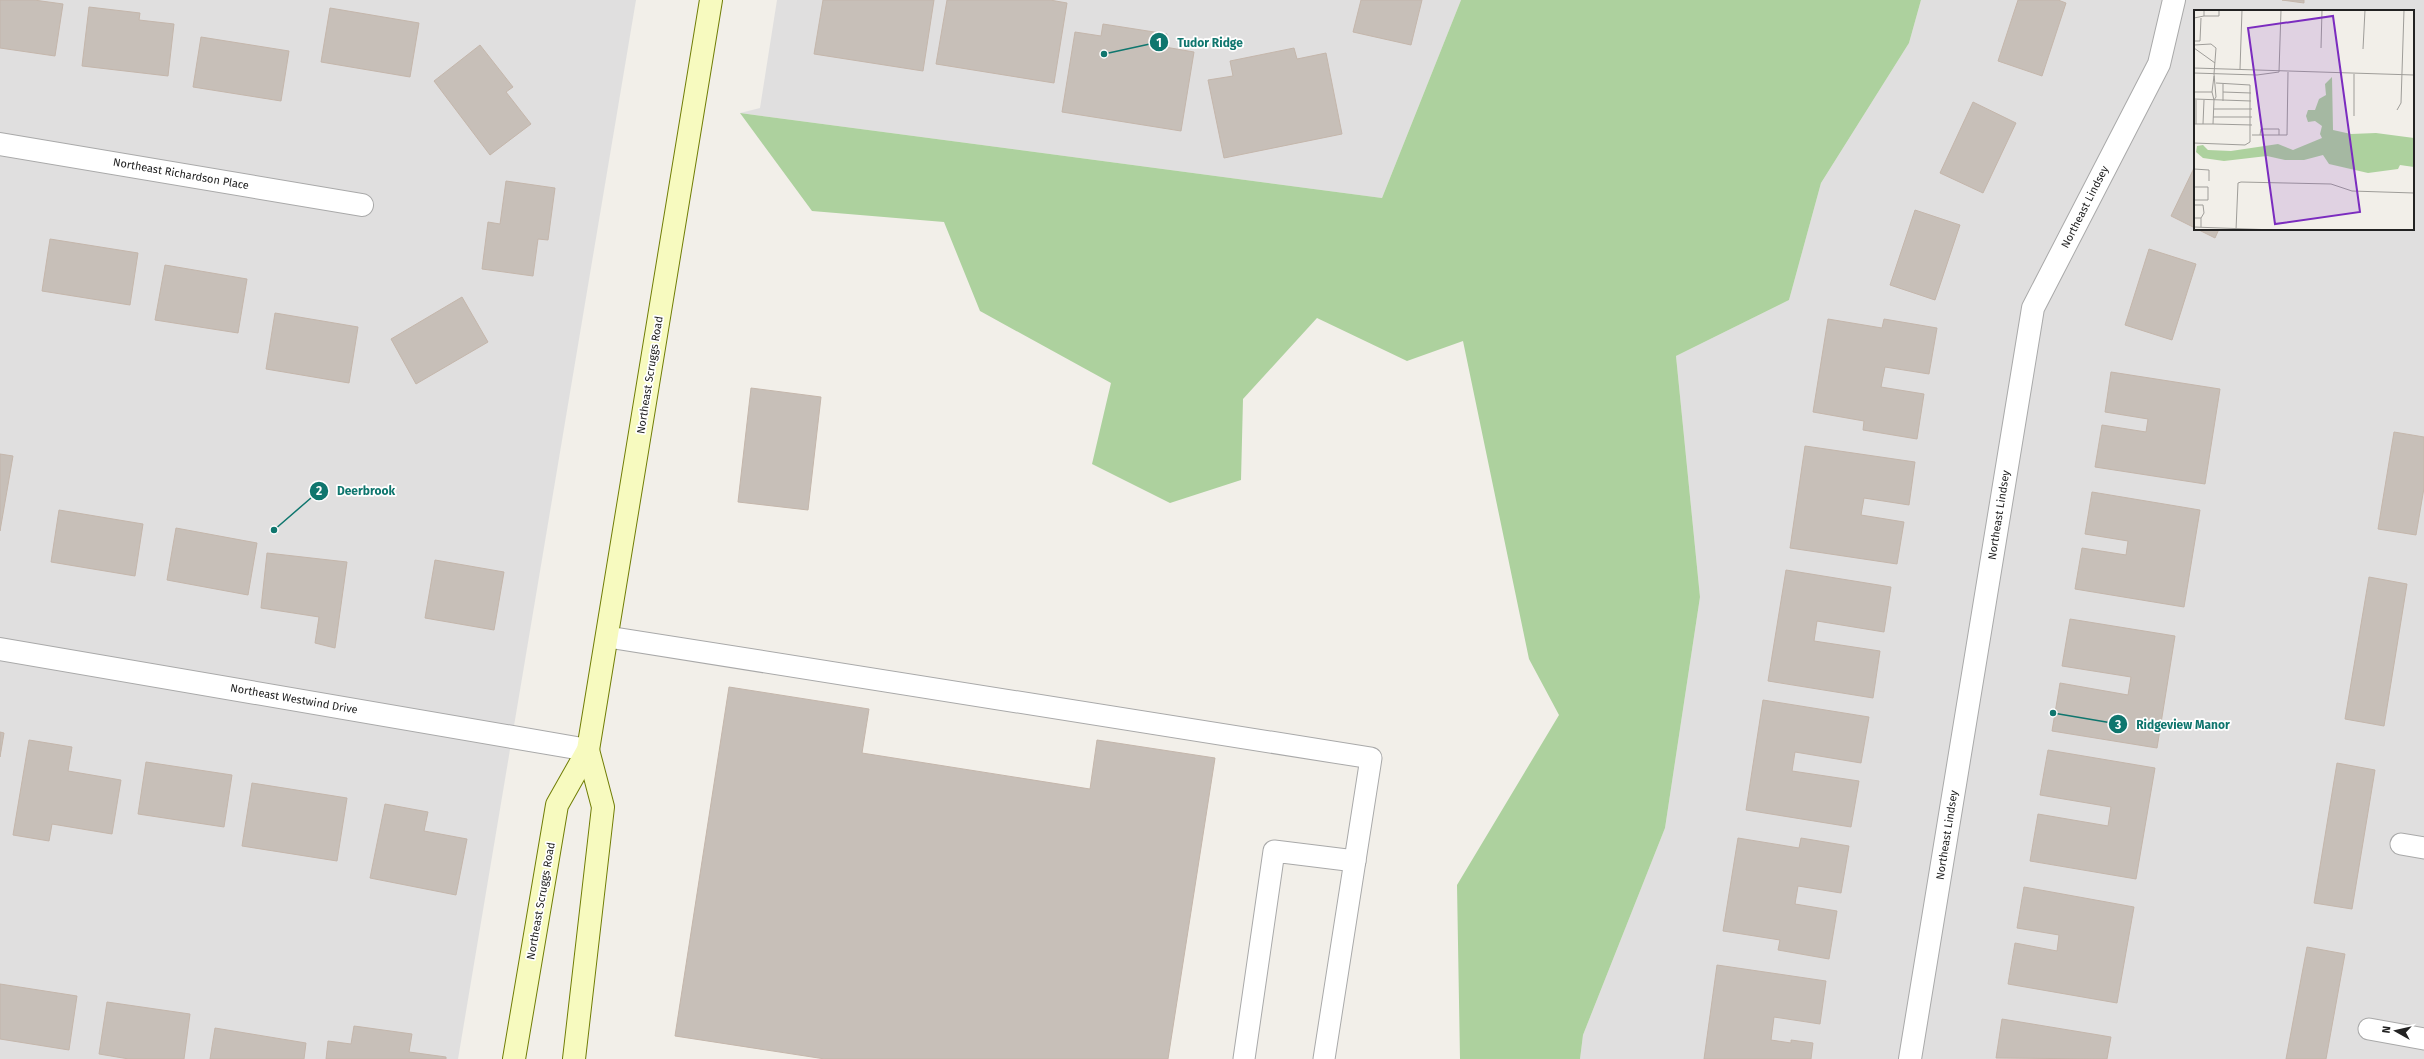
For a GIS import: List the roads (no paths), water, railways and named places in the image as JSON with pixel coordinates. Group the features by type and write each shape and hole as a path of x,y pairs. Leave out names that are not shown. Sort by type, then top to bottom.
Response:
{"street":[{"name":"Northeast Scruggs Road","path":"514,1059 557,805 588,750 608,637 712,0"},
{"name":"Northeast Lindsey","path":"1910,1059 2033,308 2159,64 2174,0"},
{"name":"Northeast Richardson Place","path":"0,144 362,205"},
{"name":"Northeast Westwind Drive","path":"0,649 588,750"},
{"name":"Northeast Scruggs Road","path":"574,1059 603,807 588,750"}],"lane":[{"path":"608,637 1371,758 1324,1059"},
{"path":"2401,844 2424,848"},
{"path":"1244,1059 1274,851 1355,861"},
{"path":"2370,1029 2424,1039"}],"place":[{"name":"Tudor Ridge","path":"1104,54"},
{"name":"Deerbrook","path":"274,530"},
{"name":"Ridgeview Manor","path":"2053,713"}]}
